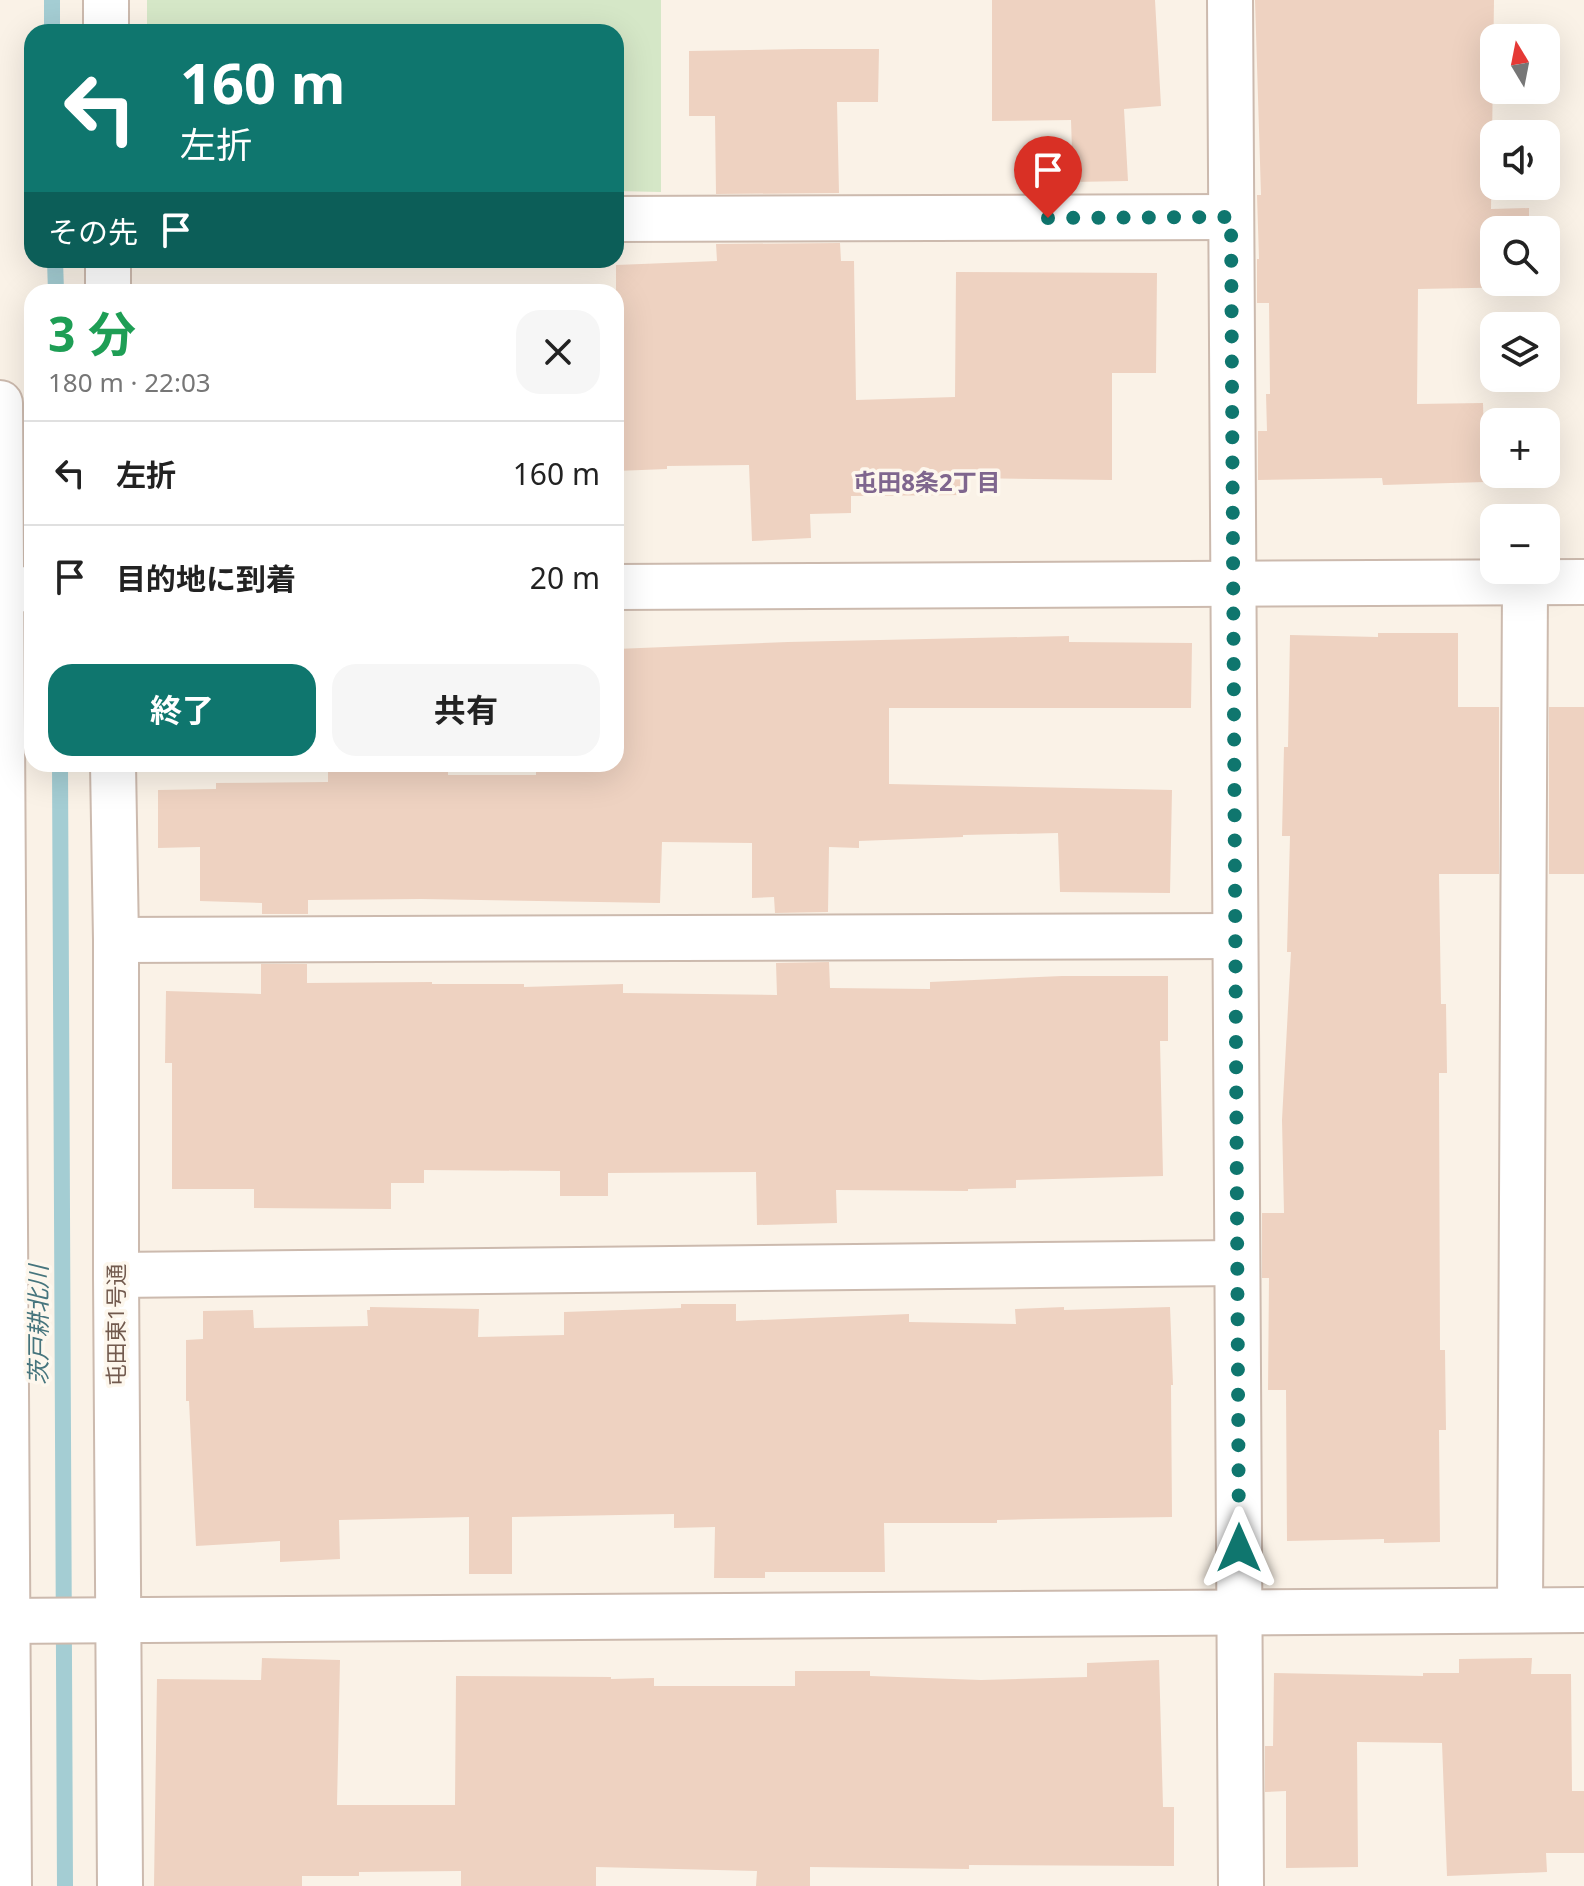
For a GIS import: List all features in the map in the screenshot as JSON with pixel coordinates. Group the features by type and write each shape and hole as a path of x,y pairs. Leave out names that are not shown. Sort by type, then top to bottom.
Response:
{"street":[{"path":"106,0 106,24"},
{"path":"1230,0 1241,1886"},
{"path":"624,219 1231,217"},
{"path":"0,403 16,590 2,937 3,1270 16,1621 9,1886"},
{"path":"1560,582 1584,582"},
{"path":"624,587 1480,583"},
{"path":"1520,1610 1525,584"},
{"name":"屯田東1号通","path":"113,772 116,1275 107,1620 120,1886"},
{"path":"116,940 1235,936"},
{"path":"116,1275 1237,1263"},
{"path":"16,1621 1584,1610"}],"green space":[{"path":"147,0 661,0 661,192 624,191 624,24 147,24"}],"building":[{"path":"992,0 1155,0 1161,106 1124,109 1128,181 1073,182 1071,120 992,121"},
{"path":"1255,0 1494,0 1494,24 1480,24 1480,104 1493,104 1492,120 1480,120 1480,200 1491,200 1491,209 1529,208 1529,216 1480,216 1480,288 1418,289 1417,404 1483,403 1483,408 1480,408 1480,482 1383,485 1382,478 1258,480 1258,431 1267,431 1266,394 1270,394 1269,303 1257,303 1257,195 1261,195"},
{"path":"879,49 878,102 837,102 839,193 716,194 715,116 689,116 689,51"},
{"path":"840,243 841,261 854,261 856,400 955,397 956,272 1157,273 1156,373 1112,373 1112,480 964,478 964,495 851,496 851,513 810,514 811,538 752,541 749,465 667,466 667,469 624,471 624,284 616,284 616,268 624,268 624,265 717,261 716,244"},
{"path":"1378,633 1458,633 1458,707 1499,707 1499,874 1439,874 1441,1004 1446,1004 1447,1073 1439,1073 1440,1350 1445,1350 1446,1430 1439,1430 1440,1542 1384,1543 1384,1539 1287,1541 1286,1390 1268,1390 1269,1278 1262,1278 1262,1213 1284,1213 1282,1120 1291,952 1287,952 1290,836 1282,836 1284,747 1288,747 1290,635 1378,637"},
{"path":"1069,636 1069,642 1192,643 1191,708 889,708 889,784 1172,790 1170,893 1060,892 1058,833 963,835 859,841 859,848 829,847 828,912 775,913 774,897 752,898 752,843 662,842 660,903 308,900 308,914 262,914 262,903 200,901 200,847 158,848 158,790 216,789 216,783 328,782 328,772 536,775 536,772 624,772 624,649"},
{"path":"1549,707 1584,707 1584,874 1549,874"},
{"path":"829,962 830,988 930,989 930,982 1062,976 1168,976 1168,1041 1160,1041 1163,1176 1016,1180 1016,1188 968,1191 836,1190 837,1223 757,1225 756,1172 608,1173 608,1196 560,1196 560,1171 424,1170 424,1183 391,1183 391,1209 254,1208 254,1189 172,1189 172,1063 165,1063 166,991 261,994 261,964 307,964 307,983 432,982 524,984 524,987 623,984 623,993 777,995 776,963"},
{"path":"681,1304 736,1304 736,1321 909,1314 909,1322 1016,1324 1015,1309 1170,1307 1172,1517 884,1523 885,1572 765,1572 765,1578 714,1578 715,1527 674,1528 674,1514 512,1517 512,1574 469,1574 469,1517 339,1520 340,1559 280,1562 280,1541 196,1546 189,1401 186,1401 186,1340 203,1339 203,1311 253,1310 254,1328 368,1326 367,1310 370,1307 479,1309 478,1337 564,1335 564,1312 681,1308"},
{"path":"262,1658 340,1660 337,1805 455,1805 456,1676 654,1678 654,1686 795,1686 795,1671 870,1671 870,1676 981,1680 1087,1677 1087,1663 1159,1660 1163,1807 1174,1807 1174,1866 969,1865 969,1869 810,1867 810,1886 756,1886 757,1871 596,1867 596,1886 461,1886 461,1871 302,1876 302,1886 154,1886 157,1679 261,1680"},
{"path":"1532,1658 1531,1674 1571,1674 1572,1791 1584,1791 1584,1853 1546,1853 1547,1872 1447,1876 1442,1743 1357,1742 1358,1867 1286,1868 1286,1791 1265,1792 1265,1746 1273,1746 1274,1673 1423,1676 1423,1673 1459,1673 1459,1659"}],"waterway":[{"name":"茨戸耕北川","path":"52,0 52,24"},
{"name":"茨戸耕北川","path":"55,268 56,284"},
{"name":"茨戸耕北川","path":"60,772 65,1886"}],"district":[{"name":"屯田8条2丁目","path":"927,483"}],"route":[{"path":"1048,218 1231,217 1239,1548"}]}
